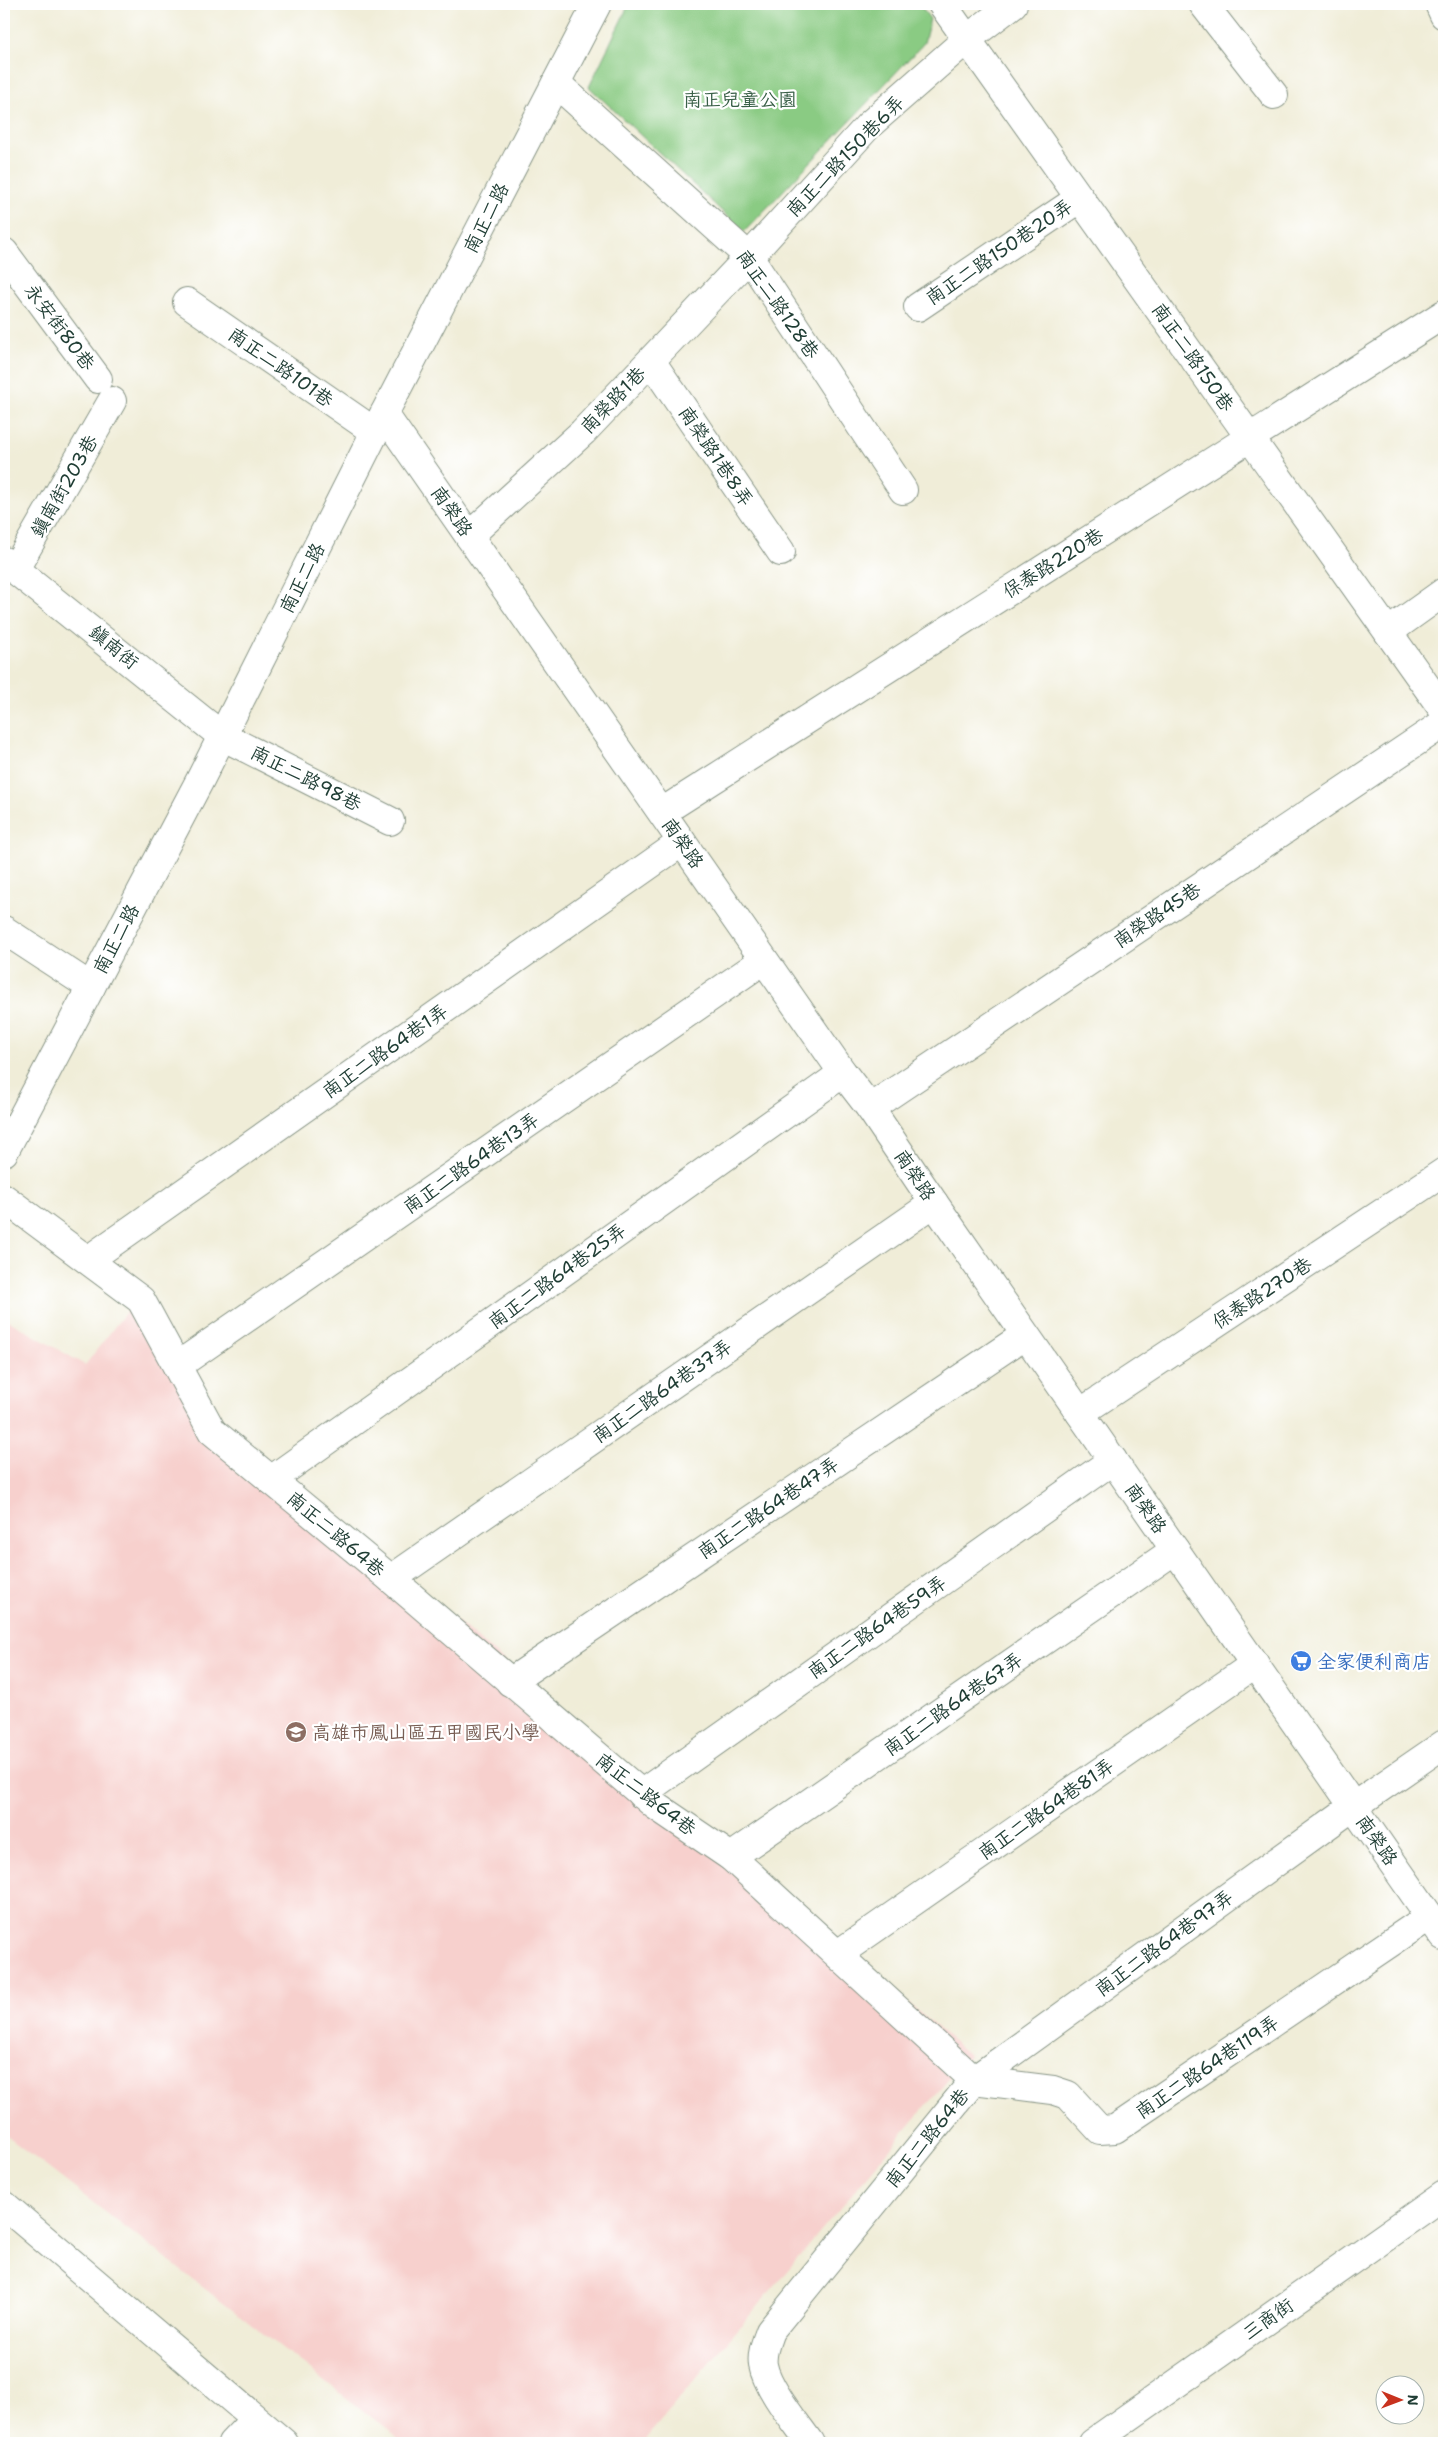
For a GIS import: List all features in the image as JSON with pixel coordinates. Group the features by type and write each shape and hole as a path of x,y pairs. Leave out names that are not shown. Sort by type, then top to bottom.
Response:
{"street":[{"name":"南正二路","path":"4,1152 222,736 380,423 597,4"},
{"name":"南正二路150巷","path":"942,4 1444,712"},
{"name":"南正二路150巷6弄","path":"749,257 869,125 967,39 1013,4"},
{"path":"1203,4 1274,95"},
{"path":"1439,4 1444,15"},
{"name":"南正二路128巷","path":"556,83 749,257 904,490"},
{"name":"南正二路150巷20弄","path":"918,306 1080,198"},
{"name":"永安街80巷","path":"4,252 98,379"},
{"name":"南榮路1巷","path":"470,536 583,432 749,257"},
{"name":"南正二路101巷","path":"187,302 380,423"},
{"name":"保泰路220巷","path":"662,812 1444,314"},
{"name":"南榮路1巷8弄","path":"651,360 781,552"},
{"name":"鎮南街203巷","path":"9,565 112,401"},
{"name":"南榮路","path":"380,423 470,536 843,1073 870,1108 1025,1335 1437,1926"},
{"name":"鎮南街","path":"9,565 222,736"},
{"path":"1388,632 1444,592"},
{"name":"南榮路45巷","path":"870,1108 1444,723"},
{"name":"南正二路98巷","path":"222,736 390,821"},
{"name":"南正二路64巷1弄","path":"88,1260 682,842"},
{"path":"4,930 91,987"},
{"name":"南正二路64巷13弄","path":"177,1366 764,960"},
{"name":"南正二路64巷25弄","path":"271,1480 843,1073"},
{"name":"保泰路270巷","path":"1080,1414 1444,1172"},
{"name":"南正二路64巷","path":"4,1198 141,1300 212,1431 391,1579 641,1794 731,1857 974,2080 770,2331 763,2349 763,2366 776,2394 810,2443"},
{"name":"南正二路64巷37弄","path":"391,1579 934,1203"},
{"name":"南正二路64巷47弄","path":"510,1682 1025,1335"},
{"name":"南正二路64巷59弄","path":"641,1794 1113,1460"},
{"name":"南正二路64巷67弄","path":"731,1857 1175,1550"},
{"name":"南正二路64巷81弄","path":"838,1954 1255,1664"},
{"name":"南正二路64巷97弄","path":"974,2080 1354,1806 1444,1744"},
{"name":"南正二路64巷119弄","path":"974,2080 1053,2090 1068,2095 1100,2130 1115,2129 1437,1926"},
{"name":"三商街","path":"1109,2438 1444,2195"},
{"path":"4,2204 284,2443"},
{"path":"232,2443 255,2419"}],"shaded area":[{"name":"高雄市鳳山區五甲國民小學","path":"136,1299 206,1408 969,2055 642,2443 405,2443 4,2134 4,1318 85,1365"}],"green space":[{"name":"南正兒童公園","path":"629,4 919,4 930,19 924,43 744,232 589,87"}],"place":[{"name":"全家便利商店","path":"1301,1661"},
{"name":"高雄市鳳山區五甲國民小學","path":"296,1732"}]}
